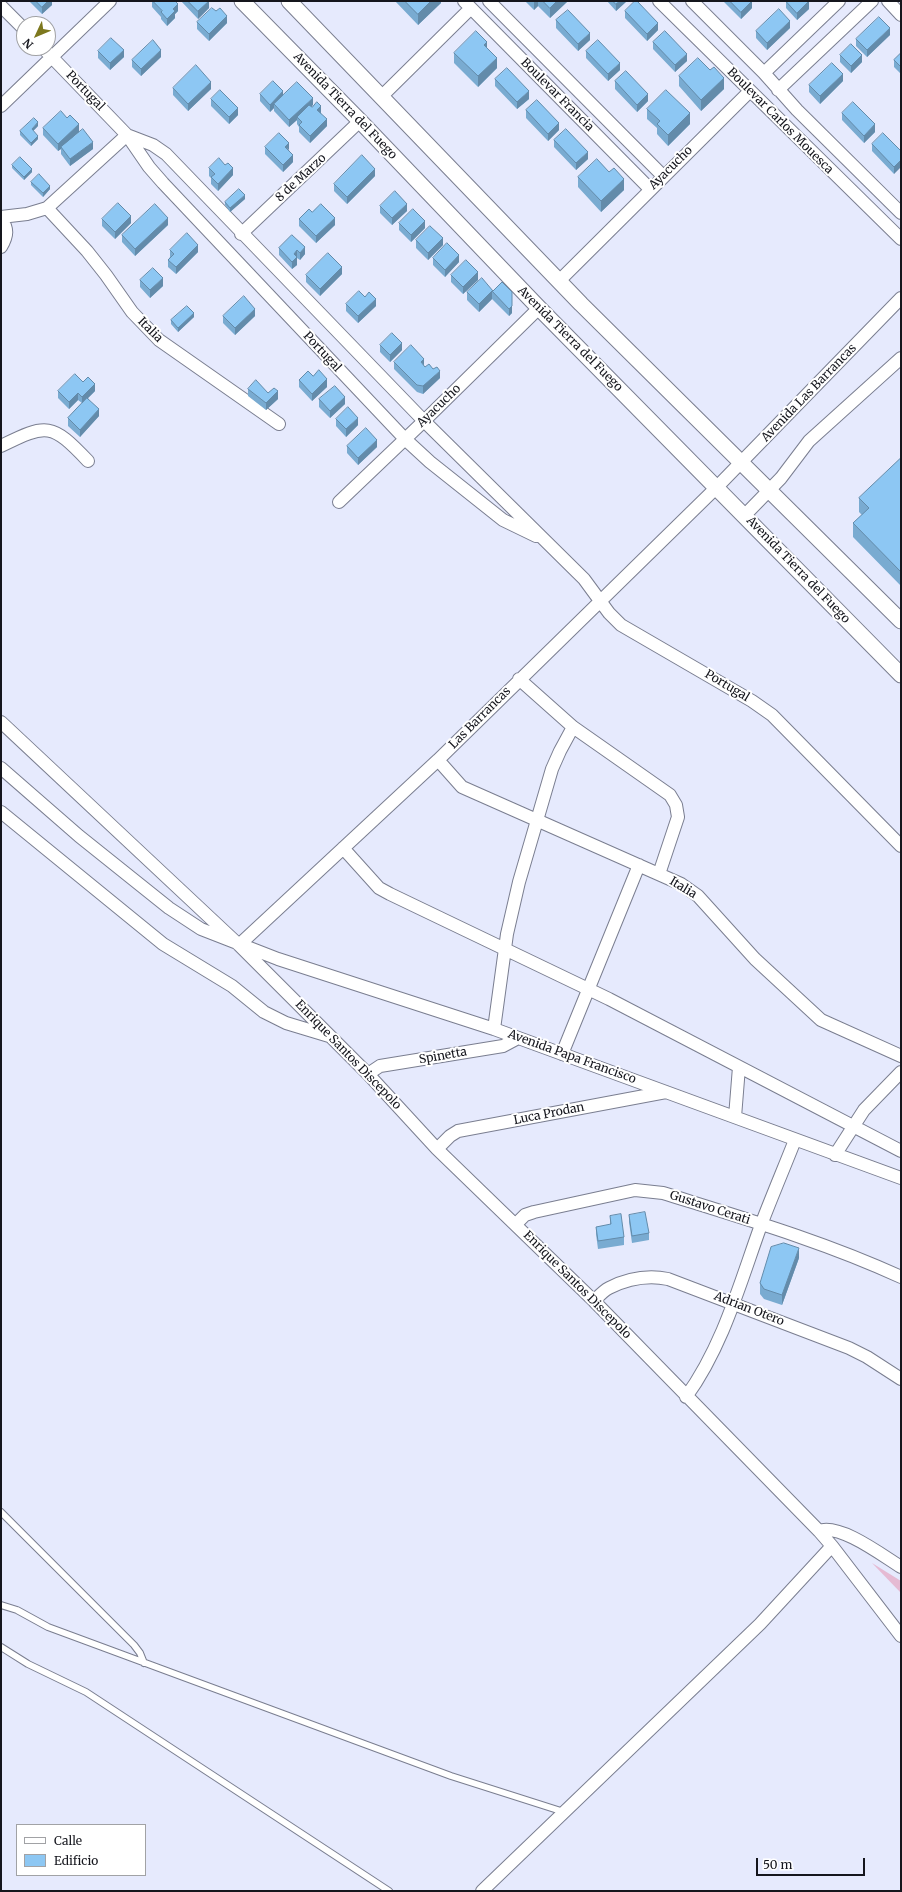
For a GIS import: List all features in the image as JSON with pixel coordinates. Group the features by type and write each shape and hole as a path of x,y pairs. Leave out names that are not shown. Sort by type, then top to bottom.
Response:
{"street":[{"path":"1,106 110,1"},
{"name":"Avenida Tierra del Fuego","path":"242,1 360,121 539,308 745,515 901,675"},
{"path":"289,1 560,280 581,304 742,461 901,621"},
{"name":"Boulevar Francia","path":"490,1 663,176"},
{"name":"Boulevar Carlos Mouesca","path":"659,1 901,239"},
{"name":"Boulevar Carlos Mouesca","path":"692,1 764,73 778,90 901,213"},
{"path":"764,73 839,1"},
{"path":"778,90 872,1"},
{"path":"888,1 901,14"},
{"path":"382,96 467,4"},
{"name":"Boulevar Francia","path":"467,4 650,189"},
{"path":"1,6 16,21"},
{"name":"Portugal","path":"52,57 127,135 149,167 163,183 405,439 430,462 503,520 544,540"},
{"name":"Ayacucho","path":"560,280 750,91"},
{"name":"8 de Marzo","path":"241,234 360,121"},
{"path":"1,247 5,240 6,226 1,217 27,214 47,208 127,135"},
{"name":"Portugal","path":"127,135 153,145 166,154 241,234 424,421 584,579 621,625 752,701 772,715 901,846"},
{"name":"Italia","path":"47,208 87,251 132,312 159,340 279,424"},
{"name":"Avenida Las Barrancas","path":"717,487 901,298"},
{"name":"Ayacucho","path":"339,502 539,308"},
{"path":"745,515 781,478 809,441 901,358"},
{"path":"1,446 30,432 44,429 56,433 71,443 88,461"},
{"name":"Las Barrancas","path":"239,945 438,760 519,679 717,487"},
{"path":"519,679 573,727 670,795 676,805 678,817 659,874"},
{"name":"Enrique Santos Discepolo","path":"1,722 239,945 368,1074 437,1149 594,1301 686,1397 819,1531 901,1636"},
{"path":"494,1029 504,948 519,882 552,769 573,727"},
{"name":"Italia","path":"438,760 462,787 681,884 698,896 755,959 821,1020 901,1056"},
{"name":"Avenida Papa Francisco","path":"1,768 79,836 170,908 202,929 278,960 494,1029 901,1178"},
{"path":"1,812 163,944 232,986 264,1012 286,1023 330,1036"},
{"path":"342,848 379,888 588,989 901,1151"},
{"path":"562,1054 639,865"},
{"name":"Spinetta","path":"368,1074 380,1066 504,1046 518,1038"},
{"path":"735,1117 739,1067"},
{"path":"835,1155 864,1110 901,1072"},
{"name":"Luca Prodan","path":"437,1149 450,1136 458,1131 667,1092"},
{"path":"686,1397 701,1377 734,1303 762,1224 795,1140"},
{"name":"Gustavo Cerati","path":"516,1224 525,1215 534,1212 635,1190 663,1193 762,1224 877,1266 901,1277"},
{"name":"Adrian Otero","path":"594,1301 608,1288 642,1277 668,1279 849,1348 867,1357 901,1379"},
{"path":"819,1531 825,1529 842,1534 868,1546 901,1567"},
{"path":"482,1891 760,1624 832,1546"}],"lane":[{"path":"1,1512 134,1645 140,1653 144,1663"},
{"path":"1,1605 17,1610 48,1627 451,1776 564,1812"},
{"path":"1,1647 28,1664 86,1692 390,1891"}],"shaded area":[{"path":"872,1563 901,1581 901,1593"}],"building":[{"path":"36,1 48,1 42,7"},
{"path":"153,1 175,1 178,4 173,9 175,11 167,19"},
{"path":"188,1 209,1 198,11"},
{"path":"405,1 431,1 418,14"},
{"path":"543,1 557,1 550,8"},
{"path":"613,1 620,1 616,4"},
{"path":"635,1 637,1 658,23 647,34 625,11"},
{"path":"730,1 752,1 741,12"},
{"path":"786,1 809,1 797,13"},
{"path":"212,8 216,11 220,8 227,16 209,34 197,22"},
{"path":"779,9 790,21 767,43 756,31"},
{"path":"568,10 590,33 578,44 556,20"},
{"path":"879,17 890,28 867,50 856,39"},
{"path":"476,31 487,42 484,45 497,58 478,76 454,53"},
{"path":"665,31 687,54 675,65 653,42"},
{"path":"111,38 124,50 110,63 98,51"},
{"path":"153,40 161,50 141,69 132,60"},
{"path":"598,40 620,63 608,74 586,51"},
{"path":"851,44 862,55 851,66 840,55"},
{"path":"901,53 901,67 894,60"},
{"path":"698,58 710,70 714,67 724,78 701,100 679,76"},
{"path":"832,63 843,74 820,96 809,85"},
{"path":"196,65 211,82 188,104 173,88"},
{"path":"507,68 529,91 517,102 495,79"},
{"path":"626,71 648,94 637,105 615,81"},
{"path":"273,81 283,91 270,105 260,94"},
{"path":"297,82 313,98 289,120 274,104"},
{"path":"220,90 238,108 229,117 211,99"},
{"path":"666,90 690,113 668,135 657,124 660,121 647,109"},
{"path":"537,100 559,123 548,134 526,110"},
{"path":"317,102 321,106 317,110 327,119 310,136 299,125 302,122 297,117 309,105 312,107"},
{"path":"853,102 875,124 864,136 842,113"},
{"path":"61,111 67,118 70,115 79,124 58,144 43,128"},
{"path":"34,118 38,122 32,129 38,136 31,143 20,131"},
{"path":"83,129 93,142 70,159 61,147"},
{"path":"566,129 588,152 576,163 554,140"},
{"path":"279,133 289,143 285,147 293,155 283,165 265,147"},
{"path":"883,133 901,151 901,160 894,167 872,144"},
{"path":"362,155 375,169 347,197 334,184"},
{"path":"20,157 32,169 24,177 12,165"},
{"path":"219,158 225,165 228,163 233,168 218,184 211,177 215,174 209,168"},
{"path":"597,159 609,172 614,168 624,179 601,201 578,177"},
{"path":"39,174 50,186 43,193 31,182"},
{"path":"239,189 245,195 230,208 225,202"},
{"path":"395,191 407,204 392,218 380,206"},
{"path":"118,203 131,216 115,232 102,219"},
{"path":"155,204 168,218 135,249 122,235"},
{"path":"321,204 335,218 316,236 299,219 309,209 312,212"},
{"path":"413,209 425,221 411,235 399,223"},
{"path":"430,226 443,238 428,253 416,240"},
{"path":"187,233 198,245 176,267 168,260 174,254 170,250"},
{"path":"292,235 305,247 300,253 297,250 294,254 297,257 292,262 279,248"},
{"path":"447,243 459,255 445,270 433,258"},
{"path":"328,253 342,267 320,289 306,275"},
{"path":"466,260 478,272 463,287 451,275"},
{"path":"153,268 163,278 150,290 140,280"},
{"path":"482,278 493,291 502,282 512,292 512,306 509,309 492,291 479,304 467,292"},
{"path":"359,291 365,297 369,292 376,299 358,316 346,304"},
{"path":"244,296 255,309 235,328 223,316"},
{"path":"187,306 194,313 178,328 171,320"},
{"path":"392,333 402,343 390,355 380,345"},
{"path":"411,345 424,359 421,362 425,367 429,364 433,369 437,367 440,371 423,386 417,385 394,362"},
{"path":"319,370 327,379 312,394 299,380 308,371 313,376"},
{"path":"75,374 83,382 88,377 95,384 82,397 78,393 69,402 58,391"},
{"path":"256,380 268,393 274,388 278,391 266,403 248,389"},
{"path":"335,386 345,397 330,411 319,399"},
{"path":"87,398 99,409 80,430 68,418"},
{"path":"348,407 358,418 346,429 336,419"},
{"path":"366,428 377,440 358,458 347,446"},
{"path":"901,458 901,572 853,523 869,508 859,498"},
{"path":"645,1212 649,1233 632,1236 629,1215"},
{"path":"621,1214 624,1237 598,1241 596,1227 611,1224 610,1216"},
{"path":"784,1243 799,1248 782,1295 764,1289 760,1283 771,1247"}]}
